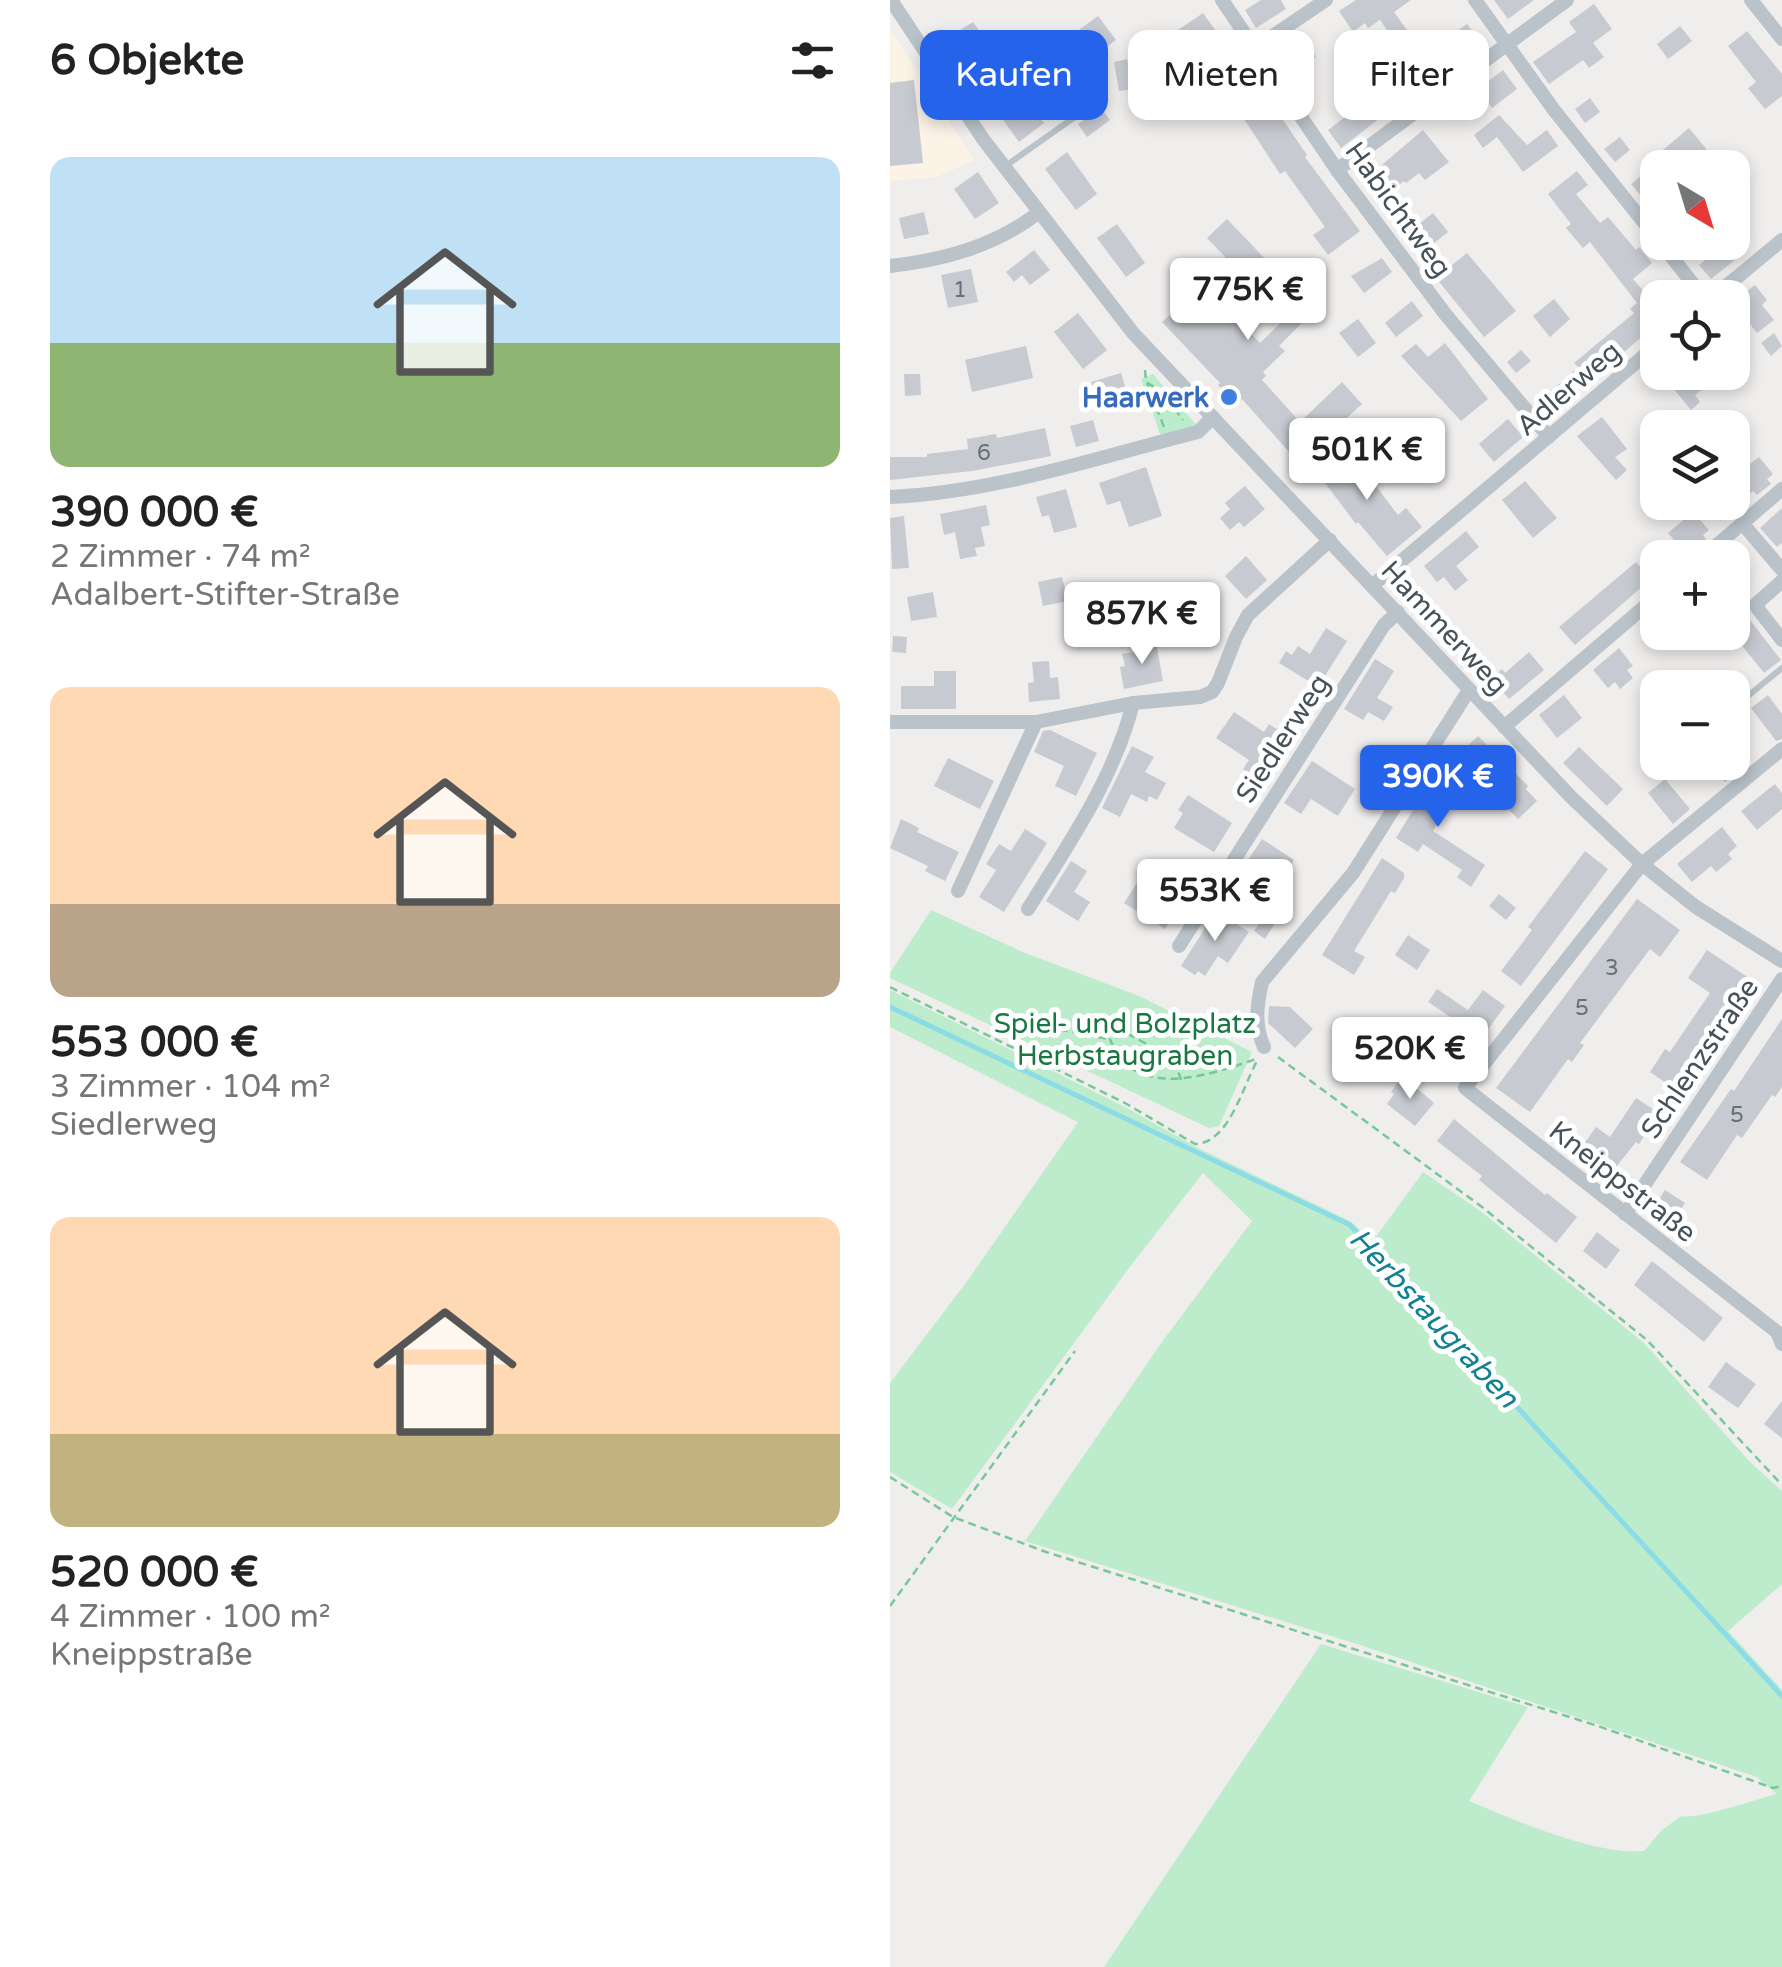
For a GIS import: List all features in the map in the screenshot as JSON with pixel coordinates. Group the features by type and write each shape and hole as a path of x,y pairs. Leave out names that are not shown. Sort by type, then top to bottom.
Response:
{"street":[{"name":"Hammerweg","path":"891,0 1038,213 1155,356 1504,728 1642,864 1696,908 1782,961"},
{"name":"Habichtweg","path":"1222,0 1243,30"},
{"path":"1282,30 1326,0"},
{"path":"1475,0 1505,45 1640,217"},
{"path":"1337,170 1566,0"},
{"path":"1751,0 1782,39"},
{"name":"Habichtweg","path":"1304,120 1446,315 1549,438"},
{"path":"890,266 959,253 1010,234 1038,213"},
{"path":"1734,280 1782,240"},
{"path":"1674,260 1690,280"},
{"name":"Adlerweg","path":"1373,585 1640,360"},
{"path":"890,497 944,494 1031,478 1198,432 1213,417"},
{"path":"1723,540 1782,489"},
{"path":"1742,523 1782,570"},
{"path":"890,722 1036,722 1133,703 1200,697 1212,692 1248,616 1330,540"},
{"path":"1782,581 1755,605 1782,640"},
{"path":"1504,728 1640,611"},
{"name":"Siedlerweg","path":"1179,946 1384,624 1398,612"},
{"path":"1264,1047 1258,1034 1257,1004 1262,982 1352,874 1469,690"},
{"path":"1028,910 1090,811 1123,743 1133,703"},
{"path":"958,892 1036,722"},
{"path":"1642,864 1782,748"},
{"name":"Kneippstraße","path":"1642,864 1465,1088 1777,1332 1782,1344"},
{"name":"Schlenzstraße","path":"1625,1214 1782,979"}],"lane":[{"path":"1004,167 1071,120"},
{"path":"1750,695 1782,668"}],"path":[{"path":"1155,356 1143,372 1166,441"},
{"path":"1146,382 1161,391 1191,434"},
{"path":"890,987 1125,1103 1195,1144 1207,1144 1225,1129 1258,1059 1181,1080 1150,1077 1114,1052 1110,1039"},
{"path":"1047,1027 1110,1039 1128,1034 1155,1048 1179,1070 1181,1080"},
{"path":"1264,1047 1482,1208 1646,1340 1782,1485"},
{"path":"890,1606 1075,1351"},
{"path":"890,1477 954,1516 1046,1552 1598,1726 1774,1788 1782,1786"}],"shaded area":[{"path":"890,28 920,75 920,120 949,120 974,160 937,177 890,181"}],"green space":[{"path":"1153,374 1197,426 1161,437 1141,379"},
{"name":"Spiel- und Bolzplatz Herbstaugraben","path":"931,910 1025,953 1139,996 1252,1052 1219,1126 1209,1128 890,978"},
{"path":"890,990 1350,1221 1373,1241 1423,1172 1479,1210 1644,1343 1750,1462 1782,1491 1782,1584 1728,1631 1782,1690 1782,1967 1104,1967 1321,1644 1528,1707 1469,1801 1556,1835 1603,1848 1644,1851 1681,1816 1713,1812 1777,1794 1757,1777 1357,1644 1025,1541 1162,1342 1252,1221 1203,1173 952,1509 890,1472 890,1383 968,1280 1078,1122 890,1027"}],"building":[{"path":"1261,0 1281,0 1286,9 1256,28 1245,10"},
{"path":"1356,0 1411,0 1394,12 1407,30 1387,30 1380,20 1368,28 1365,23 1352,30 1339,11"},
{"path":"1494,0 1534,0 1508,19"},
{"path":"1594,4 1612,29 1593,43 1604,57 1589,68 1583,60 1549,84 1533,62 1576,32 1569,22"},
{"path":"1203,13 1215,30 1178,30"},
{"path":"1098,16 1116,40 1108,46 1108,30 1079,30"},
{"path":"973,22 979,30 960,30"},
{"path":"1680,26 1692,41 1668,59 1657,44"},
{"path":"1747,31 1782,74 1782,96 1765,109 1748,88 1756,82 1728,46"},
{"path":"1127,59 1128,90 1119,91 1114,62"},
{"path":"1503,70 1517,89 1492,108 1489,81"},
{"path":"914,80 923,163 890,166 890,83"},
{"path":"1590,98 1600,112 1585,123 1575,109"},
{"path":"1499,115 1527,145 1547,130 1558,146 1523,172 1497,137 1483,148 1474,135"},
{"path":"1003,120 1042,120 1044,123 1019,142"},
{"path":"1084,120 1110,120 1087,137 1078,124"},
{"path":"1245,120 1283,120 1305,157 1360,231 1328,255 1313,235 1325,227 1285,171 1280,174"},
{"path":"1341,120 1377,120 1341,148 1328,130"},
{"path":"1689,128 1707,150 1663,150"},
{"path":"1423,130 1449,162 1425,180 1419,173 1404,181 1378,201 1363,181"},
{"path":"1620,137 1630,150 1615,162 1604,149"},
{"path":"1067,152 1097,194 1076,210 1045,169"},
{"path":"1577,171 1588,185 1576,194 1600,223 1608,217 1636,250 1639,247 1640,260 1652,263 1633,279 1640,287 1640,338 1552,414 1541,400 1578,367 1574,363 1634,313 1630,309 1637,303 1590,242 1583,248 1566,228 1571,224 1548,194"},
{"path":"978,172 999,203 975,219 954,189"},
{"path":"1640,177 1640,195 1631,184"},
{"path":"924,212 929,234 904,239 899,218"},
{"path":"1433,213 1448,232 1419,255 1404,236"},
{"path":"1227,219 1273,267 1228,310 1260,343 1293,311 1304,321 1279,346 1285,351 1263,372 1266,376 1262,380 1300,422 1342,382 1362,404 1335,429 1328,421 1291,454 1242,399 1237,405 1162,322 1190,297 1186,293 1203,277 1207,282 1229,261 1207,238"},
{"path":"1117,224 1145,263 1126,277 1097,238"},
{"path":"1034,250 1050,270 1030,285 1022,275 1014,282 1006,272"},
{"path":"1467,253 1516,311 1484,337 1436,278"},
{"path":"1382,258 1392,272 1364,293 1351,276"},
{"path":"1705,260 1735,260 1711,279 1699,265"},
{"path":"971,269 978,302 948,308 941,275"},
{"path":"1755,285 1767,300 1762,305 1774,320 1757,333 1750,324 1750,289"},
{"path":"1554,299 1570,319 1550,337 1533,316"},
{"path":"1412,301 1423,316 1396,337 1385,323"},
{"path":"1078,313 1107,350 1083,369 1054,332"},
{"path":"1358,319 1376,343 1358,357 1339,333"},
{"path":"1774,333 1782,346 1771,356 1761,343"},
{"path":"1445,343 1488,399 1461,421 1401,356 1416,344 1428,357"},
{"path":"1026,346 1033,378 972,392 965,360"},
{"path":"1521,350 1531,361 1516,373 1507,362"},
{"path":"1121,373 1127,393 1098,402 1091,382"},
{"path":"904,374 920,374 921,395 905,396"},
{"path":"1675,390 1702,390 1695,395 1700,402 1691,410"},
{"path":"1602,417 1627,449 1615,457 1627,470 1616,480 1577,436"},
{"path":"1508,419 1523,437 1494,462 1479,444"},
{"path":"1093,420 1099,441 1076,447 1070,426"},
{"path":"1045,428 1051,456 972,471 890,480 890,457 927,457 968,449 967,439 996,434 997,438"},
{"path":"1346,447 1398,515 1406,508 1422,527 1387,556 1356,524 1316,471"},
{"path":"1759,457 1773,474 1767,479 1771,484 1757,495 1750,493 1750,464"},
{"path":"1146,467 1162,516 1129,527 1120,501 1107,505 1099,483"},
{"path":"1525,481 1557,518 1533,538 1502,500"},
{"path":"1245,486 1265,509 1244,527 1239,522 1230,530 1220,518 1230,509 1225,503"},
{"path":"1066,489 1077,527 1054,533 1049,515 1042,517 1036,497"},
{"path":"986,505 990,525 981,527 985,546 975,548 977,556 960,559 955,532 944,535 940,514"},
{"path":"1782,508 1782,543 1777,547 1760,528"},
{"path":"904,516 909,568 892,569 890,518"},
{"path":"1683,520 1700,520 1709,530 1703,535 1705,540 1674,540 1668,533"},
{"path":"1466,531 1479,547 1456,566 1468,580 1455,591 1444,577 1437,582 1424,566"},
{"path":"1246,556 1267,580 1246,599 1225,576"},
{"path":"1636,562 1640,567 1640,589 1575,645 1559,627"},
{"path":"1062,577 1068,601 1043,606 1038,582"},
{"path":"933,592 937,617 911,621 907,597"},
{"path":"1750,620 1781,660 1764,673 1746,650 1750,650"},
{"path":"1326,628 1347,641 1318,687 1279,663 1286,651 1292,655 1298,646 1310,654"},
{"path":"893,636 907,637 906,653 892,652"},
{"path":"1156,642 1163,681 1124,689 1122,654 1139,651 1138,645"},
{"path":"1619,648 1633,666 1627,670 1633,678 1620,689 1615,682 1608,688 1593,670"},
{"path":"1529,652 1544,670 1509,699 1491,678 1502,669 1505,673"},
{"path":"1375,659 1394,671 1377,698 1393,707 1384,721 1368,712 1363,720 1344,709"},
{"path":"1049,661 1050,678 1058,677 1060,699 1029,702 1028,683 1034,682 1032,662"},
{"path":"934,671 956,671 956,709 901,709 901,686 934,686"},
{"path":"1564,695 1582,718 1557,738 1539,715"},
{"path":"1768,695 1782,714 1782,739 1776,741 1751,708"},
{"path":"1234,712 1264,732 1269,724 1288,736 1260,780 1243,769 1249,760 1216,738"},
{"path":"1050,730 1097,753 1076,796 1055,786 1064,766 1034,752 1043,731"},
{"path":"1478,736 1528,786 1526,789 1537,801 1518,819 1456,757"},
{"path":"1132,746 1154,757 1145,772 1166,783 1157,800 1149,796 1147,802 1131,794 1120,817 1102,808"},
{"path":"1579,747 1623,789 1607,806 1563,763"},
{"path":"948,758 994,781 980,809 934,786"},
{"path":"1312,761 1355,789 1338,816 1311,799 1301,814 1284,803"},
{"path":"1434,776 1459,792 1433,831 1485,865 1471,887 1457,877 1462,870 1423,844 1418,852 1396,838"},
{"path":"1666,780 1690,809 1673,824 1648,793"},
{"path":"1775,784 1782,793 1782,809 1757,830 1741,811"},
{"path":"1188,795 1232,823 1214,852 1174,828 1183,813 1178,810"},
{"path":"901,819 919,828 917,832 959,852 945,881 925,871 928,866 890,848"},
{"path":"1722,827 1737,846 1728,854 1732,859 1716,872 1711,866 1692,882 1677,864"},
{"path":"1025,829 1047,843 1004,912 979,897 996,870 986,864 999,844 1011,851"},
{"path":"1262,839 1294,860 1283,878 1273,872 1257,896 1234,881"},
{"path":"1585,851 1608,869 1521,986 1501,971 1532,930 1528,927"},
{"path":"1382,858 1404,873 1404,878 1395,893 1391,891 1354,951 1365,957 1354,975 1322,955"},
{"path":"1071,861 1087,871 1074,892 1090,902 1078,921 1046,901"},
{"path":"1139,880 1180,905 1165,929 1124,903"},
{"path":"1499,894 1516,908 1506,920 1489,906"},
{"path":"1637,899 1680,930 1660,957 1650,949 1580,1043 1584,1045 1572,1062 1568,1059 1530,1112 1496,1088"},
{"path":"1216,911 1249,932 1228,963 1218,956 1205,976 1198,971 1195,975 1181,966"},
{"path":"1263,918 1274,925 1265,939 1254,931"},
{"path":"1408,935 1430,950 1417,970 1395,955"},
{"path":"1707,950 1749,978 1718,1026 1723,1029 1678,1091 1650,1072 1665,1049 1670,1052 1710,993 1688,978"},
{"path":"1437,989 1468,1010 1483,990 1505,1006 1486,1032 1477,1026 1448,1070 1427,1056 1452,1018 1428,1002"},
{"path":"1269,1006 1290,1007 1313,1029 1295,1048 1268,1023"},
{"path":"1782,1019 1782,1087 1742,1138 1737,1135 1707,1180 1680,1162"},
{"path":"1403,1076 1434,1103 1415,1126 1387,1104"},
{"path":"1636,1098 1659,1113 1639,1144 1636,1142 1608,1177 1576,1155 1596,1127 1610,1137"},
{"path":"1454,1119 1577,1217 1556,1243 1437,1141"},
{"path":"1665,1190 1685,1203 1671,1225 1651,1212"},
{"path":"1597,1232 1620,1250 1606,1269 1583,1251"},
{"path":"1652,1261 1723,1318 1704,1342 1634,1285"},
{"path":"1726,1362 1756,1384 1738,1408 1708,1387"},
{"path":"1782,1401 1782,1438 1764,1424"}],"waterway":[{"name":"Herbstaugraben","path":"890,1007 1350,1225 1782,1696"}],"place":[{"name":"Haarwerk","path":"1229,397"}]}
